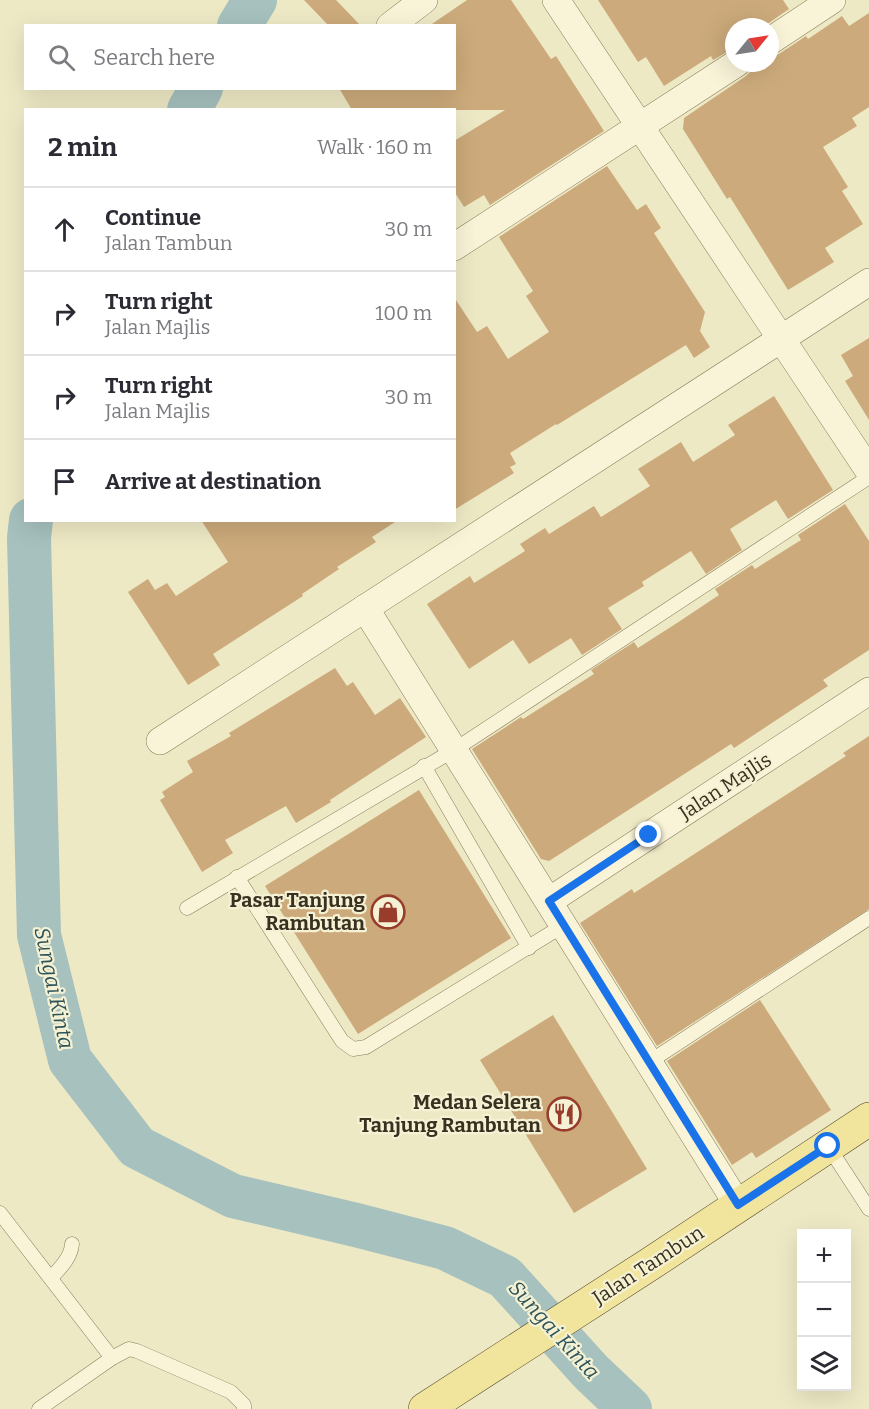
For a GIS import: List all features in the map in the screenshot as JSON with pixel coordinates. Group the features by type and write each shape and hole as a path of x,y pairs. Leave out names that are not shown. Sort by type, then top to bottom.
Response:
{"main road":[{"name":"Jalan Tambun","path":"425,1409 869,1119"}],"street":[{"path":"393,24 424,0"},
{"path":"556,0 869,471"},
{"path":"779,35 832,0"},
{"path":"456,247 725,71"},
{"path":"160,741 869,282"},
{"path":"365,608 738,1205"},
{"name":"Jalan Majlis","path":"549,901 869,691"}],"lane":[{"path":"187,908 454,750 869,477"},
{"path":"424,766 529,948"},
{"path":"237,877 342,1041 353,1049 366,1047 564,926"},
{"path":"649,1062 869,918"},
{"path":"828,1146 869,1209"},
{"path":"0,1213 112,1358"},
{"path":"51,1278 66,1261 72,1250 72,1244"},
{"path":"39,1409 112,1358 129,1349 231,1392 244,1405 244,1409"}],"building":[{"path":"304,0 336,0 359,24 327,24"},
{"path":"467,0 511,0 551,59 556,56 604,131 490,205 484,195 464,207 456,194 456,140 505,110 351,108 340,90 456,90 456,24 432,24"},
{"path":"598,0 783,0 789,9 776,18 725,18 725,53 713,60 711,56 664,86 646,57 638,62"},
{"path":"869,13 869,107 852,118 857,126 823,147 848,187 842,191 863,224 825,248 834,262 788,290 730,197 727,199 683,129 684,118 750,72 779,72 779,54 806,36 808,39 842,16 849,26"},
{"path":"607,166 637,210 646,204 661,228 654,233 705,312 700,331 710,347 694,358 686,345 510,453 516,464 510,467 514,473 456,509 456,300 477,332 487,326 508,359 549,332 526,296 533,291 499,237"},
{"path":"869,338 869,420 845,381 853,376 841,355"},
{"path":"774,396 833,490 788,519 776,500 730,529 742,550 706,574 691,551 642,582 644,586 608,608 622,629 582,655 571,638 529,664 513,640 469,669 427,604 470,576 474,583 525,551 520,544 545,528 549,534 594,506 601,517 650,486 638,469 681,442 693,462 735,435 728,425"},
{"path":"845,504 869,541 869,650 823,680 828,686 734,748 731,744 549,861 541,859 472,749 594,674 591,670 634,642 638,648 680,621 719,595 715,589 752,565 755,569 801,540 798,535"},
{"path":"202,522 395,522 372,537 376,542 337,567 339,569 302,594 303,596 213,654 220,665 188,685 128,592 148,579 155,590 167,583 176,596 228,562"},
{"path":"335,668 347,686 353,682 375,715 400,698 426,737 296,823 286,806 225,840 233,853 202,872 160,800 165,797 162,792 193,772 187,761 231,736 229,733"},
{"path":"869,736 869,909 657,1046 580,923 632,889 634,893 792,791 846,756 843,753"},
{"name":"Pasar Tanjung Rambutan","path":"419,790 511,938 358,1034 265,886"},
{"path":"760,1000 831,1110 756,1158 752,1152 732,1165 667,1061"},
{"name":"Medan Selera Tanjung Rambutan","path":"553,1015 647,1169 574,1213 480,1060"}],"waterway":[{"name":"Sungai Kinta","path":"240,24 255,0"},
{"name":"Sungai Kinta","path":"190,108 200,90"},
{"name":"Sungai Kinta","path":"31,522 29,538 39,935 70,1060 137,1147 233,1196 445,1248 505,1277 591,1372 630,1409"}],"place":[{"name":"Pasar Tanjung Rambutan","path":"388,912"},
{"name":"Medan Selera Tanjung Rambutan","path":"564,1114"}],"route":[{"path":"649,835 549,901 738,1205 828,1146"}]}
